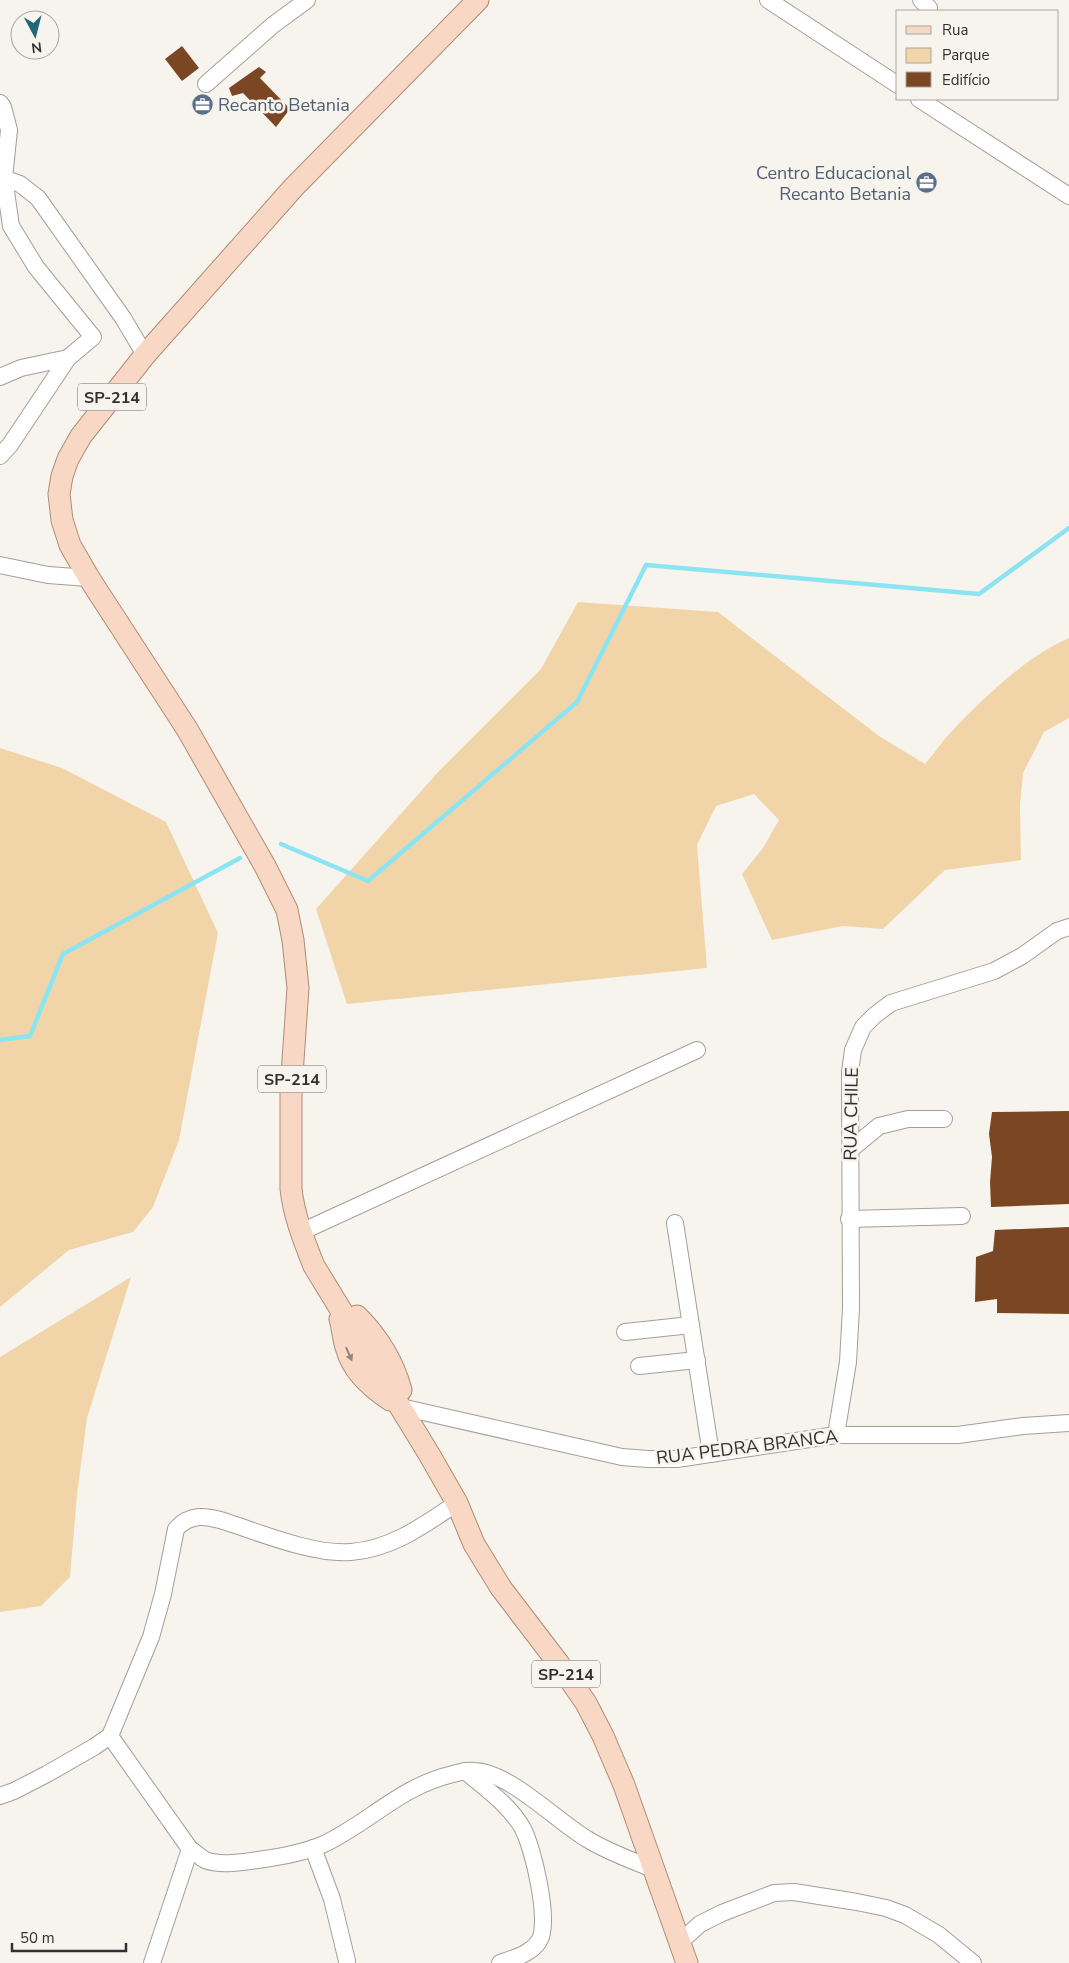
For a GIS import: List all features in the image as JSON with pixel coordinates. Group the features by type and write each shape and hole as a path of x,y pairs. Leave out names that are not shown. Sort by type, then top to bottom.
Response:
{"main road":[{"name":"SP-214","path":"329,1291 314,1266 293,1205 290,1151 291,1089 298,988 293,940 287,910 187,729 89,578 70,545 62,520 59,494 62,476 68,459 81,436 145,355 294,187 478,0"},
{"path":"329,1291 340,1322 347,1352 360,1374 375,1390 401,1408"},
{"path":"329,1291 368,1327 388,1356 402,1395 401,1408"},
{"name":"SP-214","path":"401,1408 457,1503 474,1544 501,1588 559,1664 590,1711 603,1736 624,1785 688,1963"}],"street":[{"path":"206,84 273,25 308,0"},
{"path":"768,0 896,84"},
{"path":"921,100 1069,196"},
{"path":"0,103 3,107 9,130 2,178 6,229 93,337 68,358 10,445 0,456"},
{"path":"2,178 20,184 38,198 123,318 145,355"},
{"path":"0,377 22,368 68,358"},
{"path":"0,564 48,575 89,578"},
{"name":"RUA CHILE","path":"836,1436 848,1362 851,1308 850,1072 853,1050 863,1027 874,1015 891,1003 994,971 1022,956 1057,931 1069,927"},
{"path":"301,1232 697,1050"},
{"path":"850,1150 879,1126 908,1119 944,1119"},
{"path":"850,1219 962,1216"},
{"path":"675,1223 711,1454"},
{"path":"625,1332 691,1325"},
{"path":"639,1366 696,1360"},
{"name":"RUA PEDRA BRANCA","path":"401,1408 622,1457 648,1459 711,1454 836,1436 958,1435 1023,1426 1069,1423"},
{"path":"0,1796 47,1774 110,1736 152,1637 176,1529 182,1522 199,1517 224,1521 313,1548 349,1553 372,1550 395,1542 457,1503"},
{"path":"110,1736 190,1849 206,1860 221,1862 264,1859 302,1852 324,1844 408,1791 435,1778 476,1771 487,1773 534,1800 586,1839 653,1869"},
{"path":"464,1772 509,1809 523,1828 537,1871 545,1924 541,1940 533,1949 500,1963"},
{"path":"313,1848 332,1899 347,1961"},
{"path":"152,1963 190,1849"},
{"path":"680,1942 700,1924 722,1913 774,1893 794,1892 857,1902 886,1908 906,1915 939,1935 973,1963"}],"green space":[{"path":"578,602 718,612 879,736 925,764 964,718 1006,679 1037,655 1069,638 1069,718 1044,732 1023,773 1020,805 1021,860 945,870 883,929 843,926 772,940 742,874 763,848 779,820 754,794 716,806 697,845 707,968 347,1004 316,909 439,771 541,669"},
{"path":"0,748 62,768 166,822 218,933 179,1140 153,1207 133,1232 69,1250 0,1307"},
{"path":"131,1277 87,1418 77,1495 70,1577 41,1606 0,1612 0,1357"}],"building":[{"path":"182,46 199,68 182,81 165,59"},
{"path":"259,67 266,72 260,78 290,109 276,127 243,93 232,96 229,88"},
{"path":"1069,1111 1069,1204 991,1207 992,1157 989,1134 992,1112"},
{"path":"1069,1227 1069,1314 997,1313 997,1299 975,1302 976,1257 993,1251 995,1230"}],"waterway":[{"path":"281,844 368,881 577,702 646,565 979,594 1069,528"},
{"path":"0,1040 30,1036 63,954 240,858"}],"place":[{"name":"Recanto Betania","path":"202,105"},
{"name":"Centro Educacional Recanto Betania","path":"927,183"}]}
